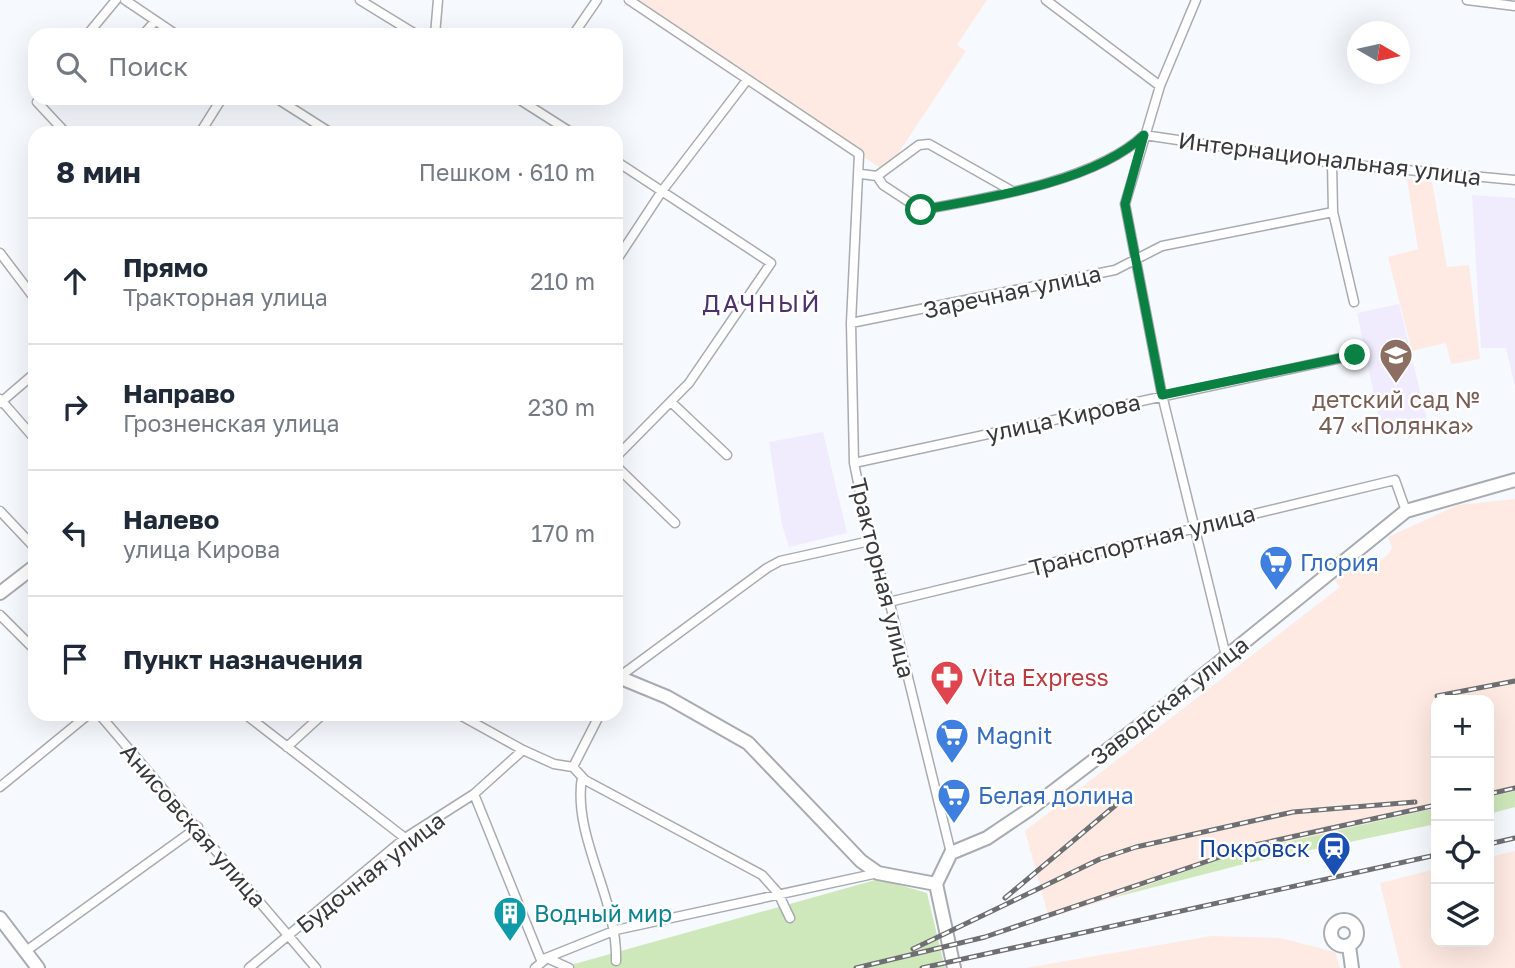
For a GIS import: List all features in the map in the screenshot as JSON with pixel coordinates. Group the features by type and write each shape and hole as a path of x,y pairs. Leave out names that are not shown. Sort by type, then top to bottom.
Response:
{"street":[{"path":"93,28 116,0"},
{"path":"125,0 166,28"},
{"path":"360,0 406,28"},
{"path":"436,28 438,0"},
{"path":"578,28 597,0"},
{"name":"Тракторная улица","path":"629,0 747,80 847,143 859,154 861,174 851,323 854,463 870,541 889,602 951,853"},
{"path":"1046,0 1160,86"},
{"path":"1196,0 1160,86 1125,204 1162,395 1192,527 1226,656"},
{"path":"1467,0 1515,6"},
{"path":"149,28 155,21"},
{"path":"623,250 662,191 747,80"},
{"path":"40,105 59,126"},
{"path":"204,126 218,105"},
{"path":"285,105 313,126"},
{"path":"534,105 562,126"},
{"path":"877,176 883,185 921,210 1030,188 1100,164 1126,152 1144,135"},
{"name":"Интернациональная улица","path":"1144,135 1332,163 1515,180"},
{"path":"861,174 877,176 919,145 929,144 1012,191"},
{"path":"1332,163 1333,212 1354,302"},
{"path":"623,166 772,263 719,343 671,402 623,450"},
{"name":"Заречная улица","path":"851,323 1115,270 1162,246 1333,212"},
{"path":"0,253 28,290"},
{"name":"улица Кирова","path":"854,463 1355,355"},
{"path":"28,379 1,401 28,431"},
{"path":"671,402 727,455"},
{"path":"623,473 675,523"},
{"name":"Транспортная улица","path":"889,602 1395,480 1406,511"},
{"path":"1406,511 1515,480"},
{"path":"0,511 28,541"},
{"name":"Заводская улица","path":"951,853 987,838 1012,822 1226,656 1406,511"},
{"path":"623,675 767,568 780,561 870,541"},
{"path":"0,593 28,571"},
{"path":"0,615 28,643"},
{"path":"623,681 667,698 748,743 861,861 878,873"},
{"path":"0,787 80,721"},
{"name":"Анисовская улица","path":"105,721 316,968"},
{"path":"254,721 405,838"},
{"path":"287,747 315,721"},
{"path":"471,721 554,764 573,767 582,777 762,876 778,893 790,918"},
{"path":"573,767 596,721"},
{"name":"Будочная улица","path":"249,968 405,838 474,794 523,750"},
{"path":"582,777 579,800 616,930 615,961"},
{"path":"474,794 541,960"},
{"path":"26,951 198,827"},
{"path":"951,853 936,884 954,968"},
{"path":"534,968 541,960 616,930 778,893 878,873 936,884"},
{"path":"0,918 38,968"},
{"path":"1349,946 1352,968"},
{"path":"541,960 553,958 569,968"}],"shaded area":[{"path":"631,0 987,0 957,45 966,51 886,172"},
{"path":"1407,179 1432,182 1447,267 1469,265 1480,359 1451,364 1446,343 1412,351 1388,257 1418,249"},
{"path":"1472,195 1515,198 1515,387 1506,348 1481,348"},
{"name":"детский сад № 47 «Полянка»","path":"1399,304 1427,420 1381,429 1357,313"},
{"path":"823,432 847,533 789,547 782,525 769,442"},
{"path":"1515,499 1515,791 1494,796 1494,695 1431,695 1431,809 1234,854 1148,887 1049,918 1025,831 1340,587 1335,580 1364,557 1373,568 1390,552 1392,547 1388,537 1458,505"},
{"path":"1515,851 1515,968 1401,968 1380,883 1431,870 1431,947 1494,947 1494,856"},
{"path":"1212,936 1280,938 1335,952 1340,968 1025,968"}],"green space":[{"path":"1515,791 1515,807 1494,813 1494,796"},
{"path":"1431,809 1431,825 1248,863 1112,898 1234,854"},
{"path":"879,879 927,893 945,968 560,968"}],"railway":[{"path":"1442,695 1515,681"},
{"path":"1494,793 1515,788"},
{"path":"1005,898 1123,799"},
{"path":"913,949 1100,859 1136,847 1293,812 1415,802"},
{"path":"856,968 985,937 1255,845 1431,806"},
{"path":"1494,843 1515,838"},
{"path":"922,968 1431,856"}],"place":[{"name":"детский сад № 47 «Полянка»","path":"1396,385"},
{"name":"Глория","path":"1276,592"},
{"name":"Vita Express","path":"947,707"},
{"name":"Magnit","path":"952,765"},
{"name":"Белая долина","path":"954,825"},
{"name":"Покровск","path":"1334,878"},
{"name":"Водный мир","path":"510,943"}],"district":[{"name":"ДАЧНЫЙ","path":"762,302"}],"route":[{"path":"921,210 1030,188 1072,175 1126,152 1144,135 1125,204 1162,395 1355,355"}]}
